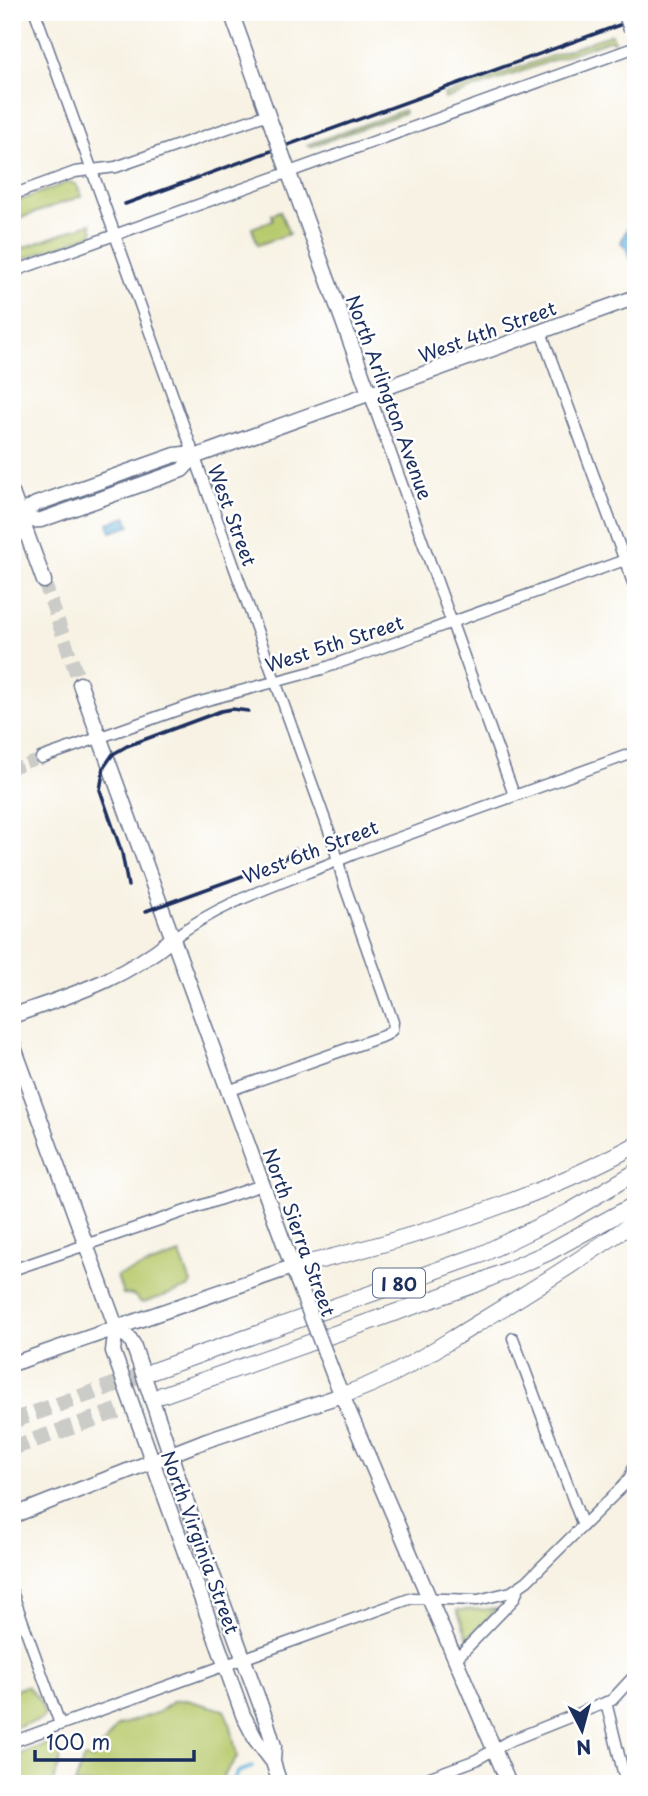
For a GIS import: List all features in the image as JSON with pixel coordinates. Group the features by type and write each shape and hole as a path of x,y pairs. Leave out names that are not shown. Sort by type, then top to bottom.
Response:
{"highway":[{"path":"295,1274 481,1211 578,1173 636,1145"},
{"name":"I 80","path":"153,1371 480,1255 569,1212 636,1172"},
{"name":"I 80","path":"162,1395 476,1284 558,1248 636,1203"},
{"path":"342,1395 376,1382 448,1342 582,1259 636,1221"}],"main road":[{"name":"North Arlington Avenue","path":"231,12 369,393"},
{"name":"West 4th Street","path":"17,521 41,520 182,470 194,457 636,297"},
{"path":"12,493 17,521 44,581"},
{"name":"North Sierra Street","path":"80,684 335,1379 509,1784"},
{"name":"West 6th Street","path":"12,1016 113,979 144,962 172,939"},
{"name":"North Virginia Street","path":"12,1042 116,1327 113,1351 162,1458 234,1662 274,1746 273,1762 281,1784"},
{"path":"12,1364 116,1327 295,1274"},
{"name":"North Virginia Street","path":"116,1327 133,1344 162,1458 234,1662"},
{"path":"12,1516 280,1414 342,1395"}],"street":[{"name":"West Street","path":"34,12 338,860 393,1022 393,1030 386,1035 228,1091"},
{"path":"12,272 636,47 623,12"},
{"path":"12,195 75,172 116,167 268,114"},
{"path":"541,332 630,558 636,591"},
{"name":"North Arlington Avenue","path":"369,393 514,795"},
{"name":"West 5th Street","path":"41,758 200,702 322,669 630,558"},
{"name":"West 6th Street","path":"172,939 202,918 248,895 636,752"},
{"path":"12,1270 262,1185"},
{"path":"513,1338 583,1526"},
{"path":"12,1742 407,1599 428,1597 459,1601 505,1595 519,1587 623,1486 636,1461"},
{"path":"456,1659 514,1599 519,1587"},
{"path":"12,1592 60,1724"},
{"path":"411,1784 476,1760 494,1749 606,1702 618,1696 636,1674"},
{"path":"606,1702 626,1784"}],"green space":[{"path":"612,34 614,42 609,40 445,99 444,95"},
{"path":"404,110 405,113 310,147 307,145"},
{"path":"69,182 76,184 82,196 12,221 12,203"},
{"path":"280,211 289,234 258,245 252,228 273,220 272,214"},
{"path":"91,223 91,235 12,263 12,252"},
{"path":"180,1254 191,1283 188,1288 142,1303 133,1295 123,1294 117,1276"},
{"path":"496,1609 469,1638 468,1638 457,1610"},
{"path":"27,1686 40,1701 45,1715 40,1720 12,1728 12,1691"},
{"path":"186,1700 224,1710 231,1726 237,1757 218,1784 75,1784 83,1760 93,1759 92,1752 100,1749 117,1726 159,1712 174,1701"},
{"path":"46,1745 58,1748 60,1752 59,1766 52,1784 12,1784 12,1757"}],"water":[{"path":"627,229 636,235 636,259 631,260 621,242"},
{"path":"127,517 130,526 111,532 108,523"}],"waterway":[{"path":"231,1784 238,1772 252,1767"}],"tunnel":[{"path":"44,581 80,684"},
{"path":"12,769 41,758"},
{"path":"12,1421 153,1371"},
{"path":"12,1448 162,1395"}],"railway":[{"path":"125,204 636,19"},
{"path":"128,886 122,853 100,790 104,767 113,754 127,746 221,711 248,711"},
{"path":"146,911 281,862 295,849"}]}
